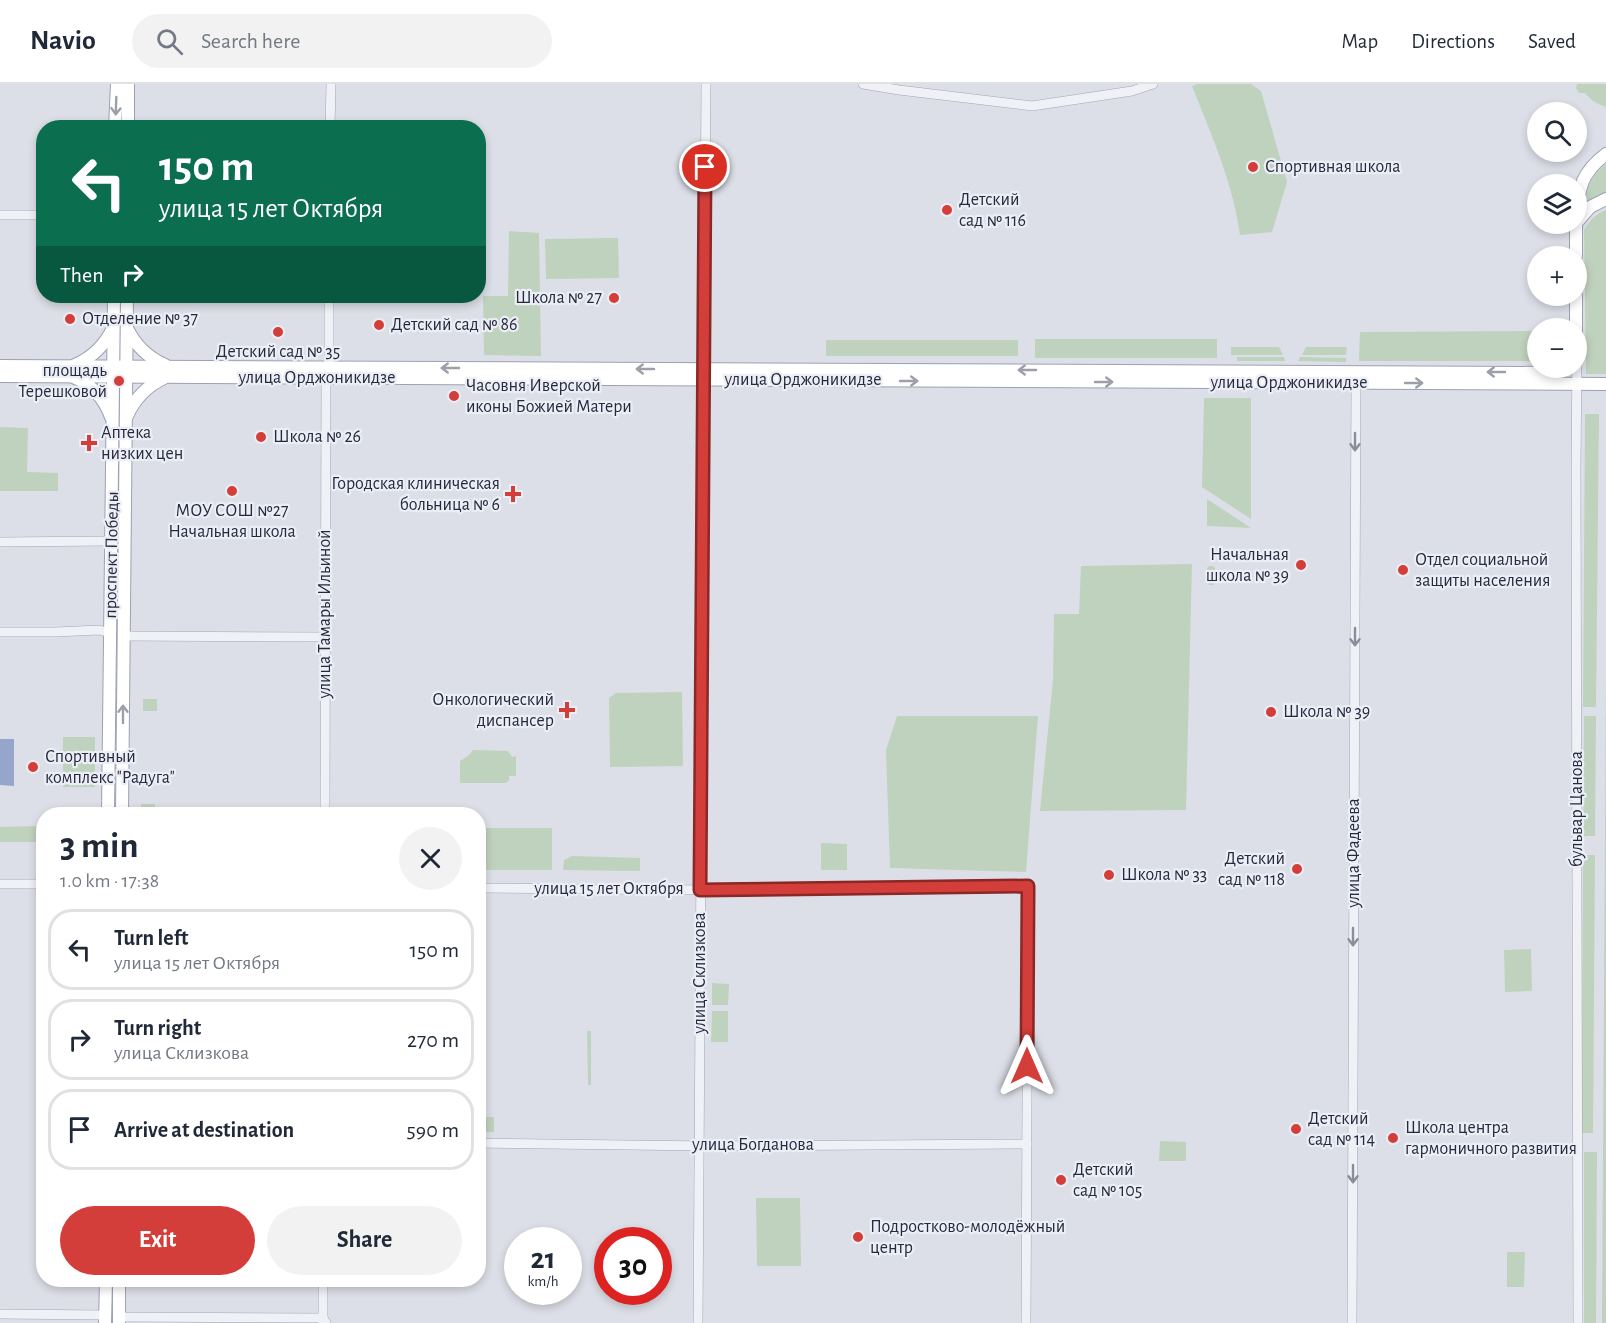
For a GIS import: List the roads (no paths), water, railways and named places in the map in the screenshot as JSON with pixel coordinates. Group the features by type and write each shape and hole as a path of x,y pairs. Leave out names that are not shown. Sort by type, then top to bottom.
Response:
{"main road":[{"path":"116,120 117,84"},
{"path":"128,84 128,120"},
{"path":"1586,174 1606,154"},
{"path":"1587,209 1606,199"},
{"name":"проспект Победы","path":"108,807 117,634 120,326 115,303"},
{"name":"проспект Победы","path":"120,326 125,303"},
{"path":"120,326 144,352 168,371 140,396 119,420 100,396 71,371 98,350 120,326"},
{"name":"улица Орджоникидзе","path":"0,366 71,371 704,374 1200,382 1606,384"},
{"name":"улица Орджоникидзе","path":"0,376 71,371"},
{"path":"1200,382 1203,375 1212,371"},
{"name":"улица Орджоникидзе","path":"704,374 1212,371 1527,373"},
{"name":"проспект Победы","path":"119,420 112,541 122,807"},
{"path":"105,1319 106,1287"},
{"path":"119,1287 119,1320"}],"street":[{"path":"330,120 331,84"},
{"name":"улица Склизкова","path":"698,1323 705,84"},
{"path":"863,84 1032,106 1132,91 1153,84"},
{"path":"0,215 36,215"},
{"name":"улица Тамары Ильиной","path":"325,807 329,303"},
{"name":"бульвар Цанова","path":"1577,378 1578,1323"},
{"name":"улица Фадеева","path":"1352,1323 1356,383"},
{"path":"0,542 112,541"},
{"path":"0,632 99,630 117,634 325,637"},
{"path":"0,884 36,884"},
{"name":"улица 15 лет Октября","path":"486,888 700,890 1028,886 1027,1144"},
{"name":"улица Богданова","path":"486,1143 1027,1144"},
{"path":"1026,1323 1027,1144"},
{"path":"119,1320 324,1321 323,1287"},
{"path":"0,1314 105,1319"}],"water":[{"path":"0,739 14,739 14,786 0,785"}],"place":[{"name":"Спортивная школа","path":"1253,167"},
{"name":"Детский сад № 116","path":"947,210"},
{"name":"Школа № 27","path":"614,298"},
{"name":"Отделение № 37","path":"70,319"},
{"name":"Детский сад № 86","path":"379,325"},
{"name":"Детский сад № 35","path":"278,332"},
{"name":"площадь Терешковой","path":"119,381"},
{"name":"Часовня Иверской иконы Божией Матери","path":"454,396"},
{"name":"Школа № 26","path":"261,437"},
{"name":"Аптека низких цен","path":"89,443"},
{"name":"МОУ СОШ №27 Начальная школа","path":"232,491"},
{"name":"Городская клиническая больница № 6","path":"513,494"},
{"name":"Начальная школа № 39","path":"1301,565"},
{"name":"Отдел социальной защиты населения","path":"1403,570"},
{"name":"Онкологический диспансер","path":"567,710"},
{"name":"Школа № 39","path":"1271,712"},
{"name":"Спортивный комплекс \"Радуга\"","path":"33,767"},
{"name":"Детский сад № 118","path":"1297,869"},
{"name":"Школа № 33","path":"1109,875"},
{"name":"Детский сад № 114","path":"1296,1129"},
{"name":"Школа центра гармоничного развития","path":"1393,1138"},
{"name":"Детский сад № 105","path":"1061,1180"},
{"name":"Подростково-молодёжный центр","path":"858,1237"}]}
